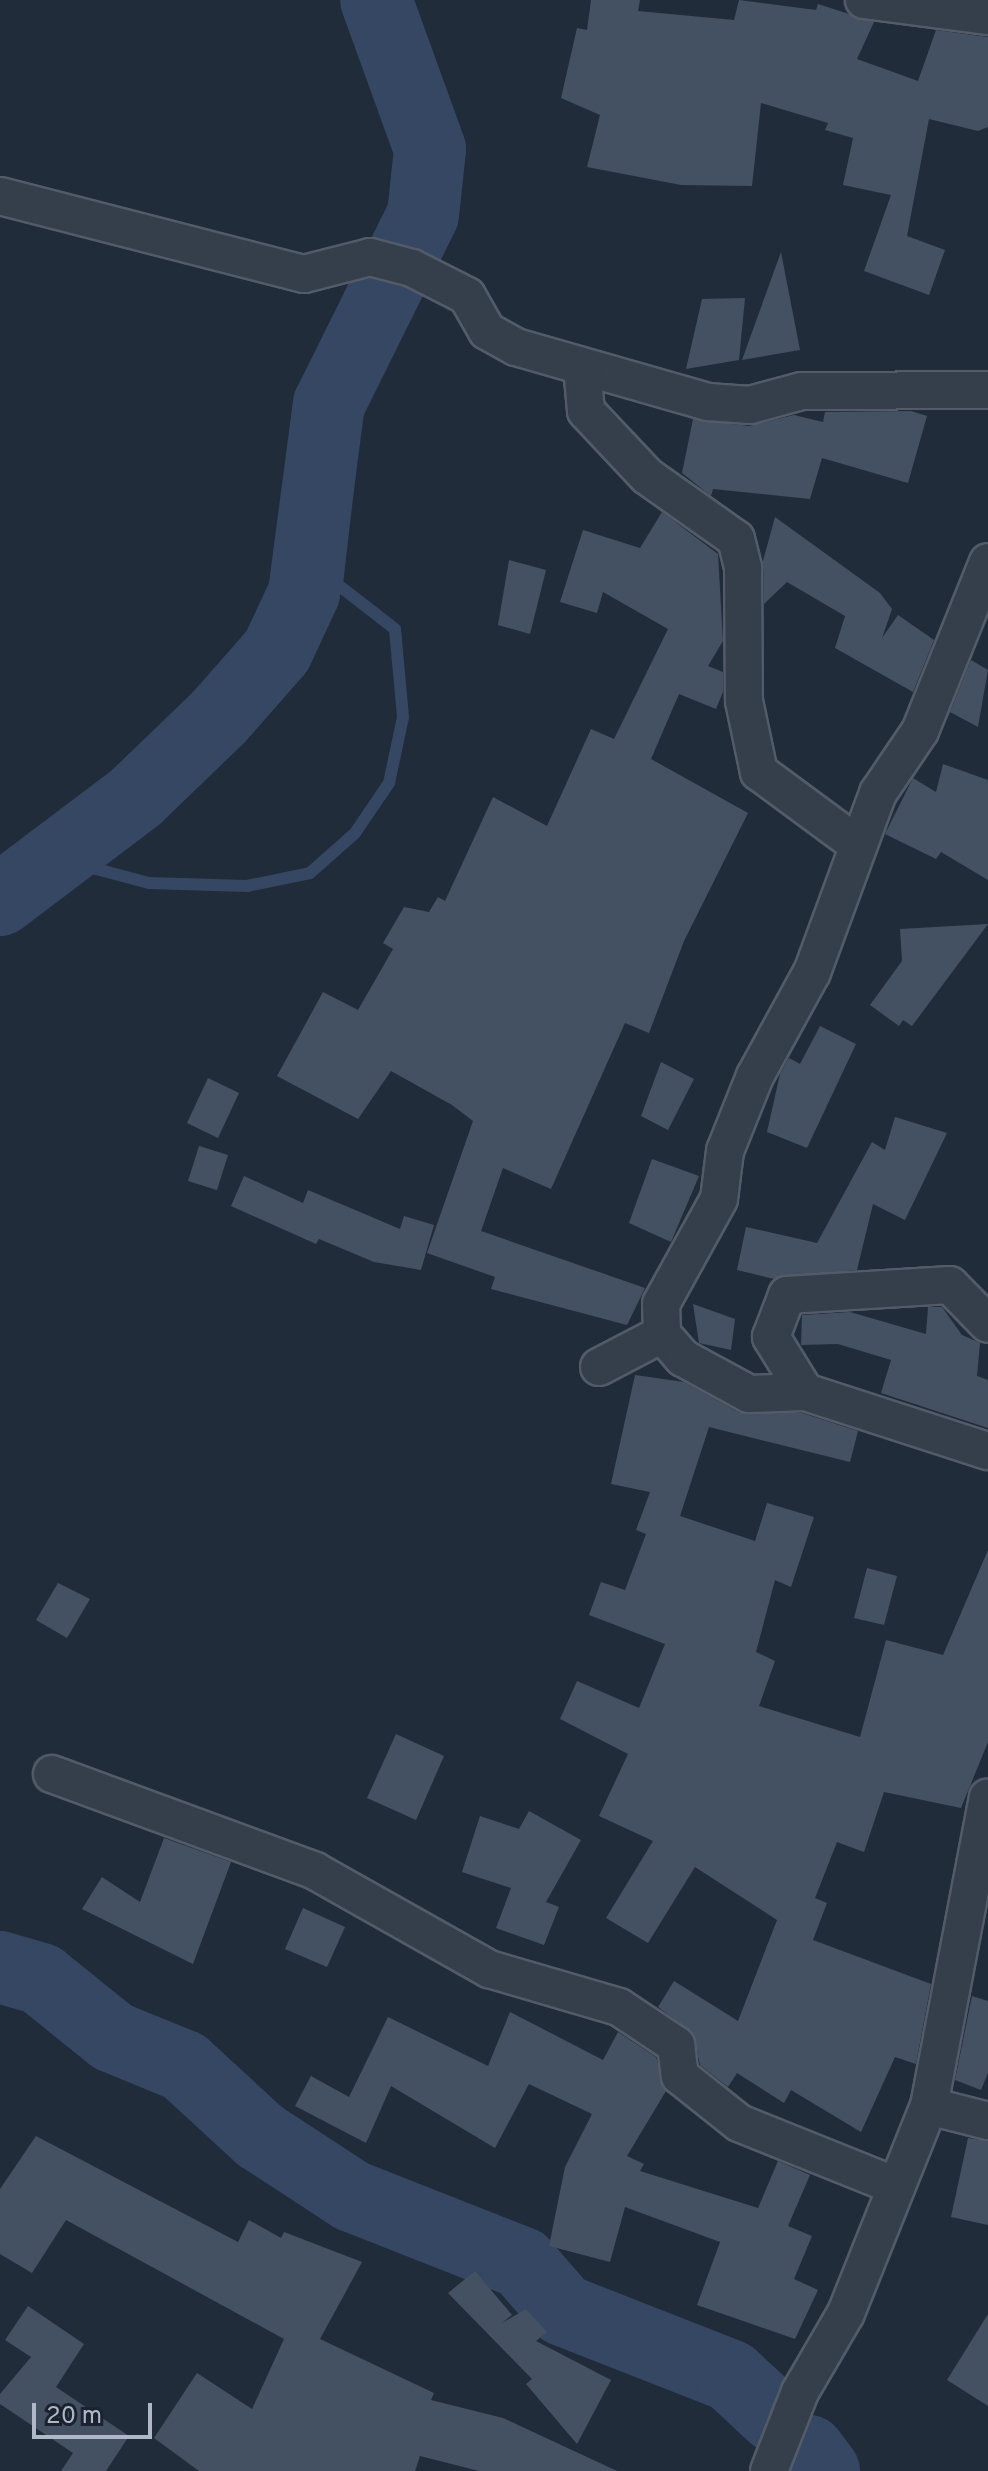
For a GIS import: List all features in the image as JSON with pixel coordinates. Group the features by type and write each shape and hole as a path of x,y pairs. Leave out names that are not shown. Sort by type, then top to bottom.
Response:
{"street":[{"path":"864,0 988,16"},
{"path":"0,196 304,274 370,257 412,268 467,296 487,331 582,367 665,392 750,405 802,391 988,390"},
{"path":"582,367 586,411 671,497 736,539 743,568 744,701 759,772 858,845"},
{"path":"988,562 920,731 878,793 858,845 844,900 725,1151 719,1199 661,1304 662,1334 683,1358 749,1394 805,1392 988,1451"},
{"path":"805,1392 771,1337 787,1295 950,1285 988,1324"},
{"path":"599,1367 662,1334"},
{"path":"52,1774 315,1871 489,1969 619,2007 676,2045 680,2076 739,2123 896,2186"},
{"path":"769,2471 929,2106 982,1866 988,1798"},
{"path":"929,2106 988,2121"}],"building":[{"path":"591,0 640,0 638,11 734,20 739,0 816,10 818,4 874,22 857,59 918,81 936,30 988,37 988,127 978,131 929,119 907,236 945,250 929,295 864,271 891,195 843,185 853,138 825,130 828,123 761,103 752,186 681,185 587,167 600,115 561,98 577,28 587,30"},
{"path":"781,252 800,350 742,360"},
{"path":"745,298 739,360 686,369 702,299"},
{"path":"911,411 927,416 908,483 822,458 810,499 713,489 711,496 682,473 693,419 749,426 794,415 823,422 825,412"},
{"path":"662,512 718,554 723,641 708,666 723,672 723,692 716,709 679,694 651,759 748,813 684,941 649,1033 625,1023 551,1189 503,1168 481,1231 645,1288 627,1325 491,1289 495,1277 427,1253 473,1121 452,1105 391,1071 358,1119 277,1076 323,992 358,1010 393,949 383,943 404,907 429,912 438,897 445,901 493,797 547,826 591,729 614,739 668,629 603,592 597,613 560,602 583,530 640,548"},
{"path":"775,517 880,593 892,609 882,638 898,615 934,640 913,692 835,648 845,616 787,582 764,604 763,561"},
{"path":"509,560 546,570 530,634 498,625"},
{"path":"971,660 988,670 978,727 950,712"},
{"path":"943,764 988,780 988,880 941,852 936,859 885,834 913,778 936,792"},
{"path":"988,924 912,1026 903,1020 899,1026 870,1005 902,961 900,929"},
{"path":"820,1026 856,1044 807,1148 767,1132 780,1074 789,1058 800,1064"},
{"path":"661,1062 694,1079 668,1130 641,1116"},
{"path":"208,1078 239,1093 218,1138 187,1123"},
{"path":"895,1117 947,1133 905,1220 873,1204 857,1270 774,1279 737,1270 746,1227 817,1243 872,1142 885,1150"},
{"path":"199,1146 228,1155 217,1190 188,1181"},
{"path":"652,1159 699,1176 671,1242 629,1223"},
{"path":"244,1176 303,1203 308,1190 400,1229 404,1216 434,1225 421,1270 374,1262 319,1239 316,1244 231,1206"},
{"path":"693,1304 735,1319 731,1350 699,1343"},
{"path":"928,1307 942,1307 962,1335 980,1343 977,1376 988,1380 988,1428 881,1393 891,1360 838,1344 801,1345 802,1315 850,1312 926,1334"},
{"path":"635,1375 684,1382 740,1413 802,1413 858,1431 850,1462 709,1427 680,1516 755,1541 767,1503 814,1517 791,1587 775,1580 756,1652 775,1661 759,1706 860,1737 886,1640 943,1655 988,1550 988,1742 961,1808 884,1792 864,1852 837,1842 815,1898 827,1903 813,1940 931,1984 916,2064 895,2057 861,2132 791,2090 784,2103 737,2073 728,2087 700,2065 693,2033 658,2007 674,1981 738,2021 777,1920 695,1867 648,1943 606,1918 653,1841 599,1816 628,1754 560,1719 577,1681 639,1708 665,1644 589,1615 601,1582 625,1590 646,1534 636,1530 650,1492 611,1484"},
{"path":"867,1568 897,1576 884,1625 854,1618"},
{"path":"58,1583 90,1599 67,1638 36,1620"},
{"path":"396,1734 444,1756 416,1820 367,1798"},
{"path":"529,1811 581,1840 546,1902 559,1907 544,1945 496,1928 511,1888 462,1872 480,1816 519,1829"},
{"path":"164,1838 231,1862 193,1964 82,1909 102,1877 140,1902"},
{"path":"303,1908 345,1927 327,1967 285,1949"},
{"path":"972,1996 988,2001 988,2073 981,2090 955,2080"},
{"path":"510,2012 603,2060 618,2032 656,2057 666,2091 627,2156 644,2164 640,2171 758,2208 778,2161 810,2175 788,2226 812,2236 794,2279 818,2290 795,2339 697,2305 720,2242 625,2207 610,2262 549,2246 565,2167 592,2114 529,2084 495,2148 391,2086 366,2143 295,2106 311,2076 349,2097 388,2017 488,2066"},
{"path":"36,2136 238,2242 249,2220 281,2238 284,2232 362,2262 320,2339 434,2393 431,2400 503,2418 617,2471 479,2471 420,2456 415,2471 199,2471 154,2438 197,2373 252,2409 284,2339 66,2220 32,2273 0,2254 0,2189"},
{"path":"968,2138 988,2141 988,2225 951,2217"},
{"path":"475,2271 512,2315 502,2323 526,2309 547,2332 536,2341 611,2380 577,2444 526,2384 532,2379 448,2293"},
{"path":"28,2306 84,2344 56,2387 129,2436 106,2471 61,2471 73,2453 0,2404 0,2394 31,2357 5,2340"},
{"path":"988,2314 988,2406 947,2380"}],"waterway":[{"path":"0,900 136,797 219,717 277,651 304,593 329,404 423,215 430,149 376,0"},
{"path":"55,858 149,883 247,886 310,873 355,833 389,783 403,717 395,629 337,584 366,335"},
{"path":"0,1967 41,1979 113,2037 184,2066 260,2136 352,2196 522,2263 563,2310 731,2376 774,2416"},
{"path":"809,2451 824,2471"}]}
